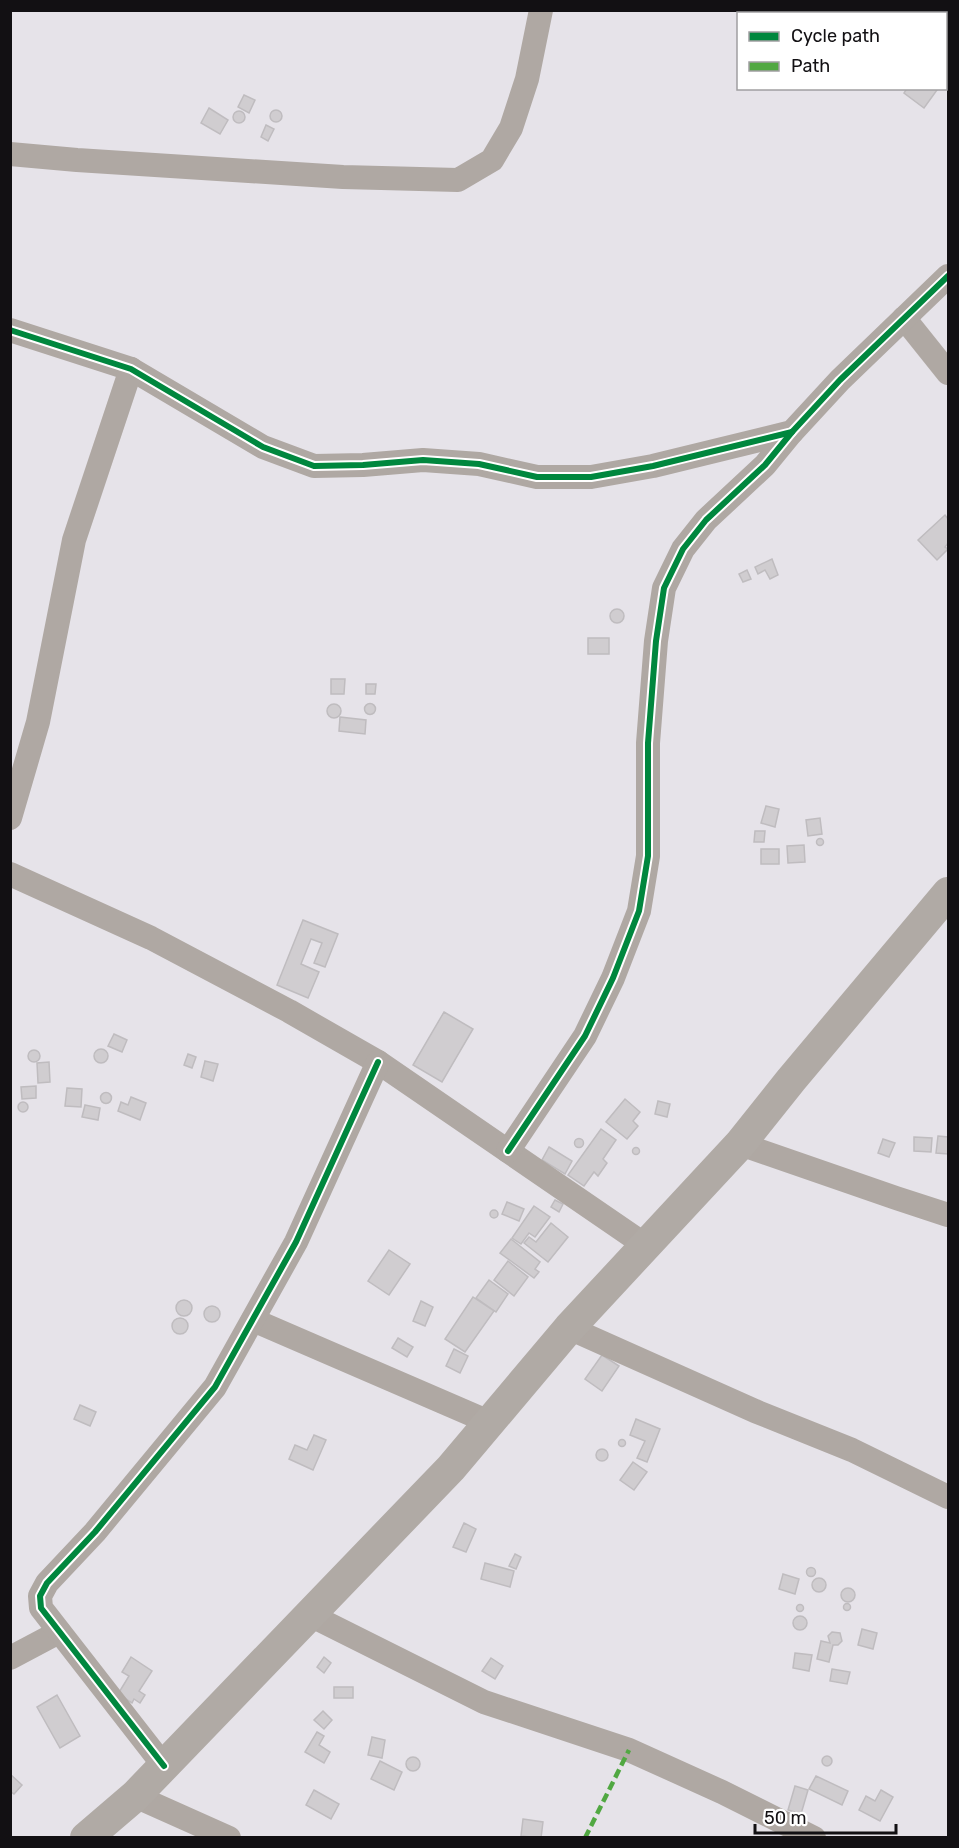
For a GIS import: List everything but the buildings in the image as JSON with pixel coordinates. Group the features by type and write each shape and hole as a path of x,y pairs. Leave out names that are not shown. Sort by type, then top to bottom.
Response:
{"main road":[{"path":"86,1838 135,1796 451,1468 569,1328 740,1144 791,1080 938,920 948,893"}],"street":[{"path":"10,154 343,177 458,180 492,160 512,128 542,10"},
{"path":"508,1151 585,1036 613,978 639,911 648,856 648,743 656,641 664,588 683,549 706,520 765,465 840,380 948,276"},
{"path":"904,318 948,374"},
{"path":"10,330 131,369 262,447 314,466 423,460 479,464 537,477 591,477 653,466 792,432"},
{"path":"10,818 38,722 74,540 131,369"},
{"path":"10,874 151,938 289,1011 378,1062 645,1245"},
{"path":"164,1766 41,1608 40,1596 47,1583 95,1532 215,1387 296,1242 378,1062"},
{"path":"740,1144 948,1215"},
{"path":"253,1320 489,1422"},
{"path":"569,1328 755,1411 852,1450 948,1497"},
{"path":"310,1615 484,1702 629,1750 722,1792 814,1838"},
{"path":"10,1658 59,1632"},
{"path":"135,1796 229,1838"}],"marked path":[{"path":"585,1838 629,1750"}],"cycle path":[{"path":"10,330 131,369 263,447 314,466 423,460 479,464 537,477 591,477 653,466 792,432 840,380 948,276"},
{"path":"508,1151 585,1036 613,978 639,911 648,856 648,743 656,641 664,588 683,549 706,520 765,465 792,432"},
{"path":"164,1766 41,1608 40,1596 47,1583 95,1532 215,1387 296,1242 378,1062"}]}
